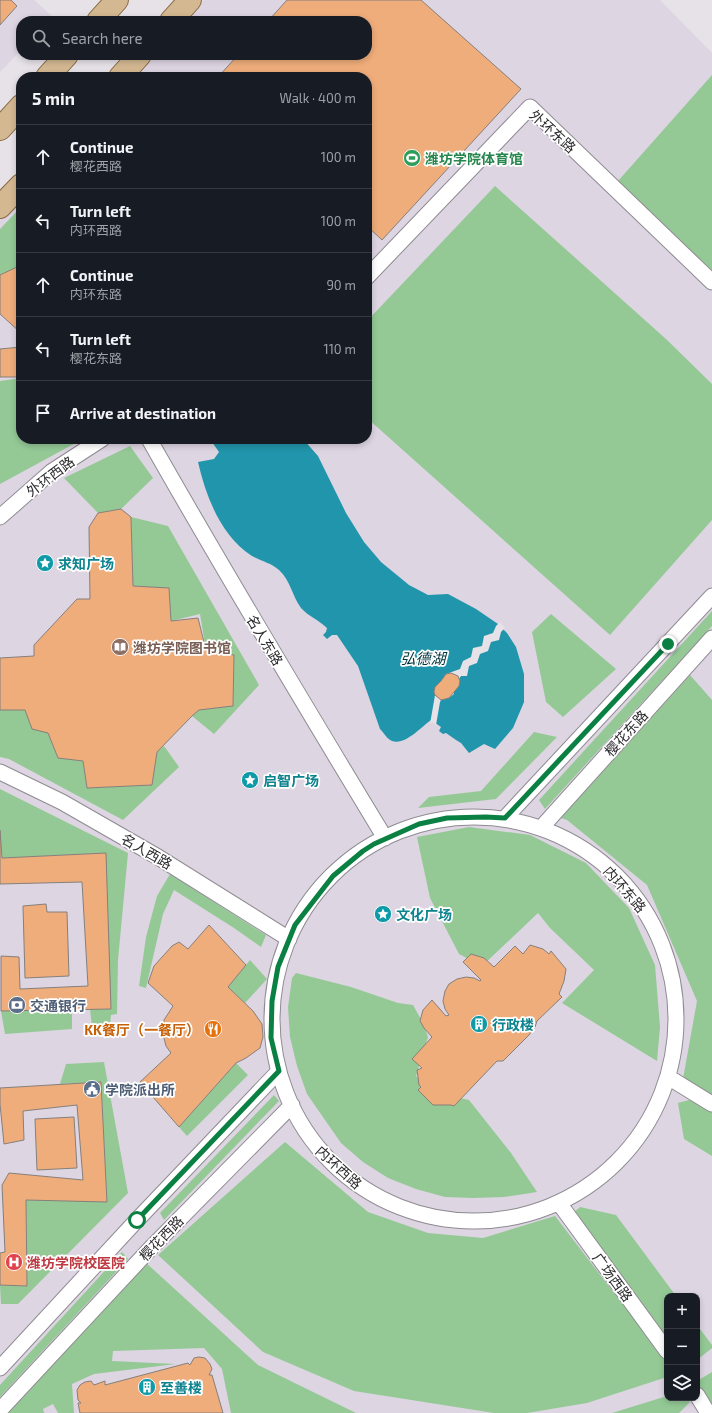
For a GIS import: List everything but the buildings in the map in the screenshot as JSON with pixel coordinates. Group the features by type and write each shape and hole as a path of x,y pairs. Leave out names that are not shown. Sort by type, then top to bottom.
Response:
{"main road":[{"path":"103,16 118,0"},
{"path":"176,16 190,0"},
{"path":"52,72 62,60"},
{"path":"125,72 135,60"},
{"path":"0,129 16,111"},
{"path":"0,207 16,189"}],"street":[{"name":"外环东路","path":"372,272 530,107 712,282"},
{"name":"外环西路","path":"0,517 51,472 94,444"},
{"name":"名人东路","path":"152,444 227,576 384,838"},
{"path":"505,818 712,596"},
{"name":"樱花东路","path":"540,828 712,638"},
{"name":"名人西路","path":"0,772 62,802 152,853 289,939"},
{"name":"内环东路","path":"333,876 363,851 384,838 419,824 447,818 486,817 505,818 555,833 587,851 613,871 636,899 655,927 667,957 674,988 676,1022 674,1053 661,1097 652,1115 612,1164"},
{"name":"内环西路","path":"333,876 295,925 278,967 272,1001 271,1038 279,1071 292,1105 306,1134 321,1154 371,1195 432,1218 462,1221 496,1221 528,1214 559,1203 581,1190 602,1174 612,1164"},
{"name":"樱花西路","path":"0,1368 140,1217 279,1071"},
{"path":"668,1077 712,1104"},
{"name":"樱花西路","path":"0,1410 149,1250 292,1105"},
{"name":"广场西路","path":"559,1203 664,1347"},
{"path":"700,1400 708,1413"}],"shaded area":[{"path":"0,0 34,0 52,16 16,16 16,55 0,72"},
{"path":"204,0 660,0 712,53 712,1413 0,1413 0,218 16,200 16,444 372,444 372,72 136,72 147,60 372,60 372,16 189,16"}],"green space":[{"path":"712,75 712,271 618,181"},
{"path":"495,186 666,339 712,384 712,520 610,635 372,422 372,316"},
{"path":"16,212 16,267 0,275 0,229"},
{"path":"16,379 16,444 74,444 0,484 0,381"},
{"path":"130,446 153,478 121,509 98,513 64,478"},
{"path":"131,517 168,526 259,685 214,734 192,716 199,710 233,705 234,655 206,650 200,614 171,621 169,588 133,586"},
{"path":"712,611 712,626 545,809 539,800"},
{"path":"551,614 616,669 563,717 546,702 532,632"},
{"path":"690,675 712,700 712,1097 683,1079 697,1001 647,885 567,820 561,818"},
{"path":"0,710 25,710 48,733 58,758 83,761 87,788 152,785 157,752 164,746 179,767 123,820 9,759 0,757"},
{"path":"534,732 557,737 496,799 418,808 429,797 481,791"},
{"path":"0,789 128,853 118,960 117,1014 111,1015 110,1025 92,1027 90,1009 106,853 2,858"},
{"path":"469,827 530,835 586,863 629,908 655,965 660,1027 657,1061 562,1003 594,970 550,928 538,913 482,966 459,954 430,898 417,837"},
{"path":"170,874 266,935 261,947 174,890 163,914 146,988 139,986 146,937 157,896"},
{"path":"250,960 267,979 245,1003 228,987"},
{"path":"296,973 351,987 398,1003 413,1005 423,1023 428,1037 416,1076 431,1092 469,1100 511,1153 537,1192 504,1197 445,1197 416,1189 388,1178 363,1162 341,1143 307,1094 297,1066 290,1037 288,1007 292,978"},
{"path":"72,1009 72,1029 5,1034 1,1011"},
{"path":"104,1062 128,1193 18,1304 1,1304 0,1285 27,1286 26,1200 107,1201 101,1082 60,1084 66,1064"},
{"path":"236,1063 248,1075 187,1136 179,1127"},
{"path":"274,1095 279,1101 164,1220 160,1213"},
{"path":"693,1099 712,1111 712,1156 684,1139 678,1103"},
{"path":"285,1142 368,1212 428,1233 483,1238 555,1216 664,1358 664,1378 587,1403 527,1413 494,1413 354,1391 263,1352 158,1255"},
{"path":"580,1207 616,1215 674,1293 664,1293 664,1339 572,1214"},
{"path":"122,1252 128,1259 0,1397 0,1385"},
{"path":"144,1261 258,1365 356,1413 231,1413 222,1369 204,1348 113,1351 112,1361 176,1364 94,1374 72,1384 74,1413 58,1413 53,1404 43,1409 44,1413 8,1413"},
{"path":"700,1329 712,1345 712,1348 700,1358"},
{"path":"712,1372 712,1410 700,1390 700,1379"},
{"path":"664,1397 664,1401 690,1402 679,1413 612,1413"}],"water":[{"name":"弘德湖","path":"213,444 307,444 318,456 346,513 364,542 381,562 409,585 428,595 448,594 476,609 498,624 507,633 516,647 524,674 524,702 513,728 495,749 484,744 469,753 461,743 446,733 443,734 439,731 441,727 431,720 413,735 402,741 392,741 387,737 380,729 358,666 337,635 332,635 327,639 323,635 327,628 301,608 283,574 276,568 252,556 241,548 223,527 205,489 198,462 214,459 219,452"}],"pier":[{"path":"500,622 505,628 501,632 499,640 491,642 488,651 480,654 477,663 469,666 467,676 461,676 459,679 459,686 454,691 454,694 449,698 441,700 436,725 432,722 430,724 435,687 446,674 460,669 463,661 471,657 473,648 482,646 484,636 493,633 496,626"}],"place":[{"name":"潍坊学院体育馆","path":"412,158"},
{"name":"求知广场","path":"45,563"},
{"name":"潍坊学院图书馆","path":"120,647"},
{"name":"启智广场","path":"250,780"},
{"name":"文化广场","path":"383,914"},
{"name":"交通银行","path":"17,1005"},
{"name":"行政楼","path":"479,1024"},
{"name":"KK餐厅（一餐厅）","path":"213,1029"},
{"name":"学院派出所","path":"92,1089"},
{"name":"潍坊学院校医院","path":"14,1262"},
{"name":"至善楼","path":"147,1387"}],"route":[{"path":"137,1220 279,1071 271,1038 272,1001 278,967 295,925 333,876 363,851 374,844 384,838 419,824 447,818 505,818 668,644"}]}
